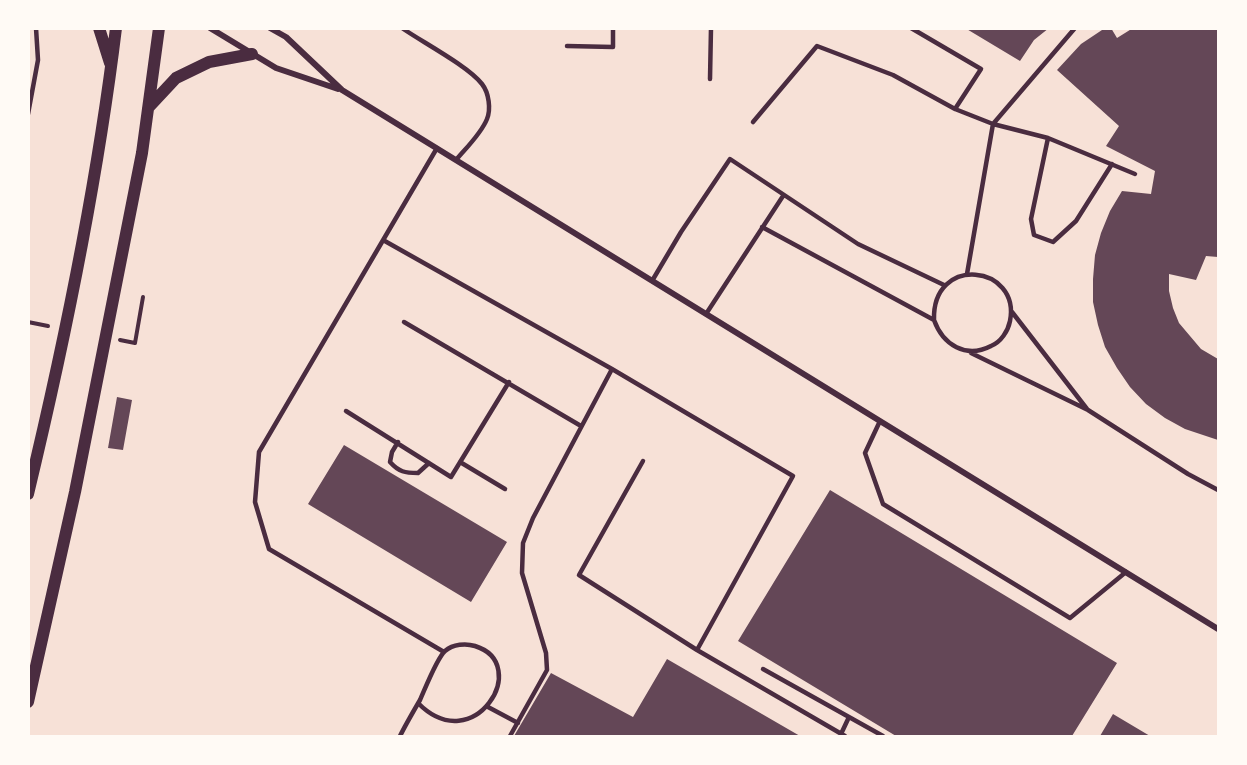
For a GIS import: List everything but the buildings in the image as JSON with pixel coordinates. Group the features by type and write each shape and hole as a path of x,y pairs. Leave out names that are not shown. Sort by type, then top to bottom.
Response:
{"main road":[{"path":"99,28 112,67"},
{"path":"28,494 54,385 87,219 112,67 116,28"},
{"path":"28,702 86,436 142,153 159,28"},
{"path":"147,108 176,78 209,62 252,54"}],"street":[{"path":"210,28 276,68 342,90"},
{"path":"270,28 286,37 342,90 1218,629"}],"lane":[{"path":"28,114 38,60 36,28"},
{"path":"402,28 468,72 482,83 486,91 489,111 487,120 456,160"},
{"path":"567,46 613,47 614,28"},
{"path":"710,79 711,28"},
{"path":"911,28 981,69 955,109"},
{"path":"967,274 993,124 1075,28"},
{"path":"753,122 816,45 893,75 955,109 993,124 1048,138 1135,174"},
{"path":"1048,138 1031,219 1034,235 1053,242 1076,221 1112,164"},
{"path":"436,148 259,452 255,502 269,549 444,652"},
{"path":"652,281 681,232 730,159 858,244 944,285"},
{"path":"706,314 783,196"},
{"path":"762,227 934,320"},
{"path":"383,240 612,369 793,476 697,650"},
{"path":"969,351 981,350 994,345 1010,325 1011,312 1009,298 1002,287 986,276 967,274 944,285 937,295 934,320 938,332 946,341 956,348 969,351 1088,410 1188,474 1218,490"},
{"path":"1011,312 1088,410"},
{"path":"404,322 581,426"},
{"path":"510,736 548,670 546,653 522,573 523,543 533,518 612,369"},
{"path":"346,411 451,477 509,382"},
{"path":"880,421 865,453 883,504 1070,618 1125,572"},
{"path":"398,442 392,452 390,462 397,469 405,473 418,473 429,463"},
{"path":"643,461 579,575 697,650 843,735 849,717"},
{"path":"460,462 505,489"},
{"path":"400,736 444,652 461,644 470,645 479,647 493,659 499,676 499,684 488,707 474,716 462,720 450,720 432,715 418,703"},
{"path":"763,669 883,736"},
{"path":"488,707 518,723"}],"path":[{"path":"135,343 143,297"}]}
